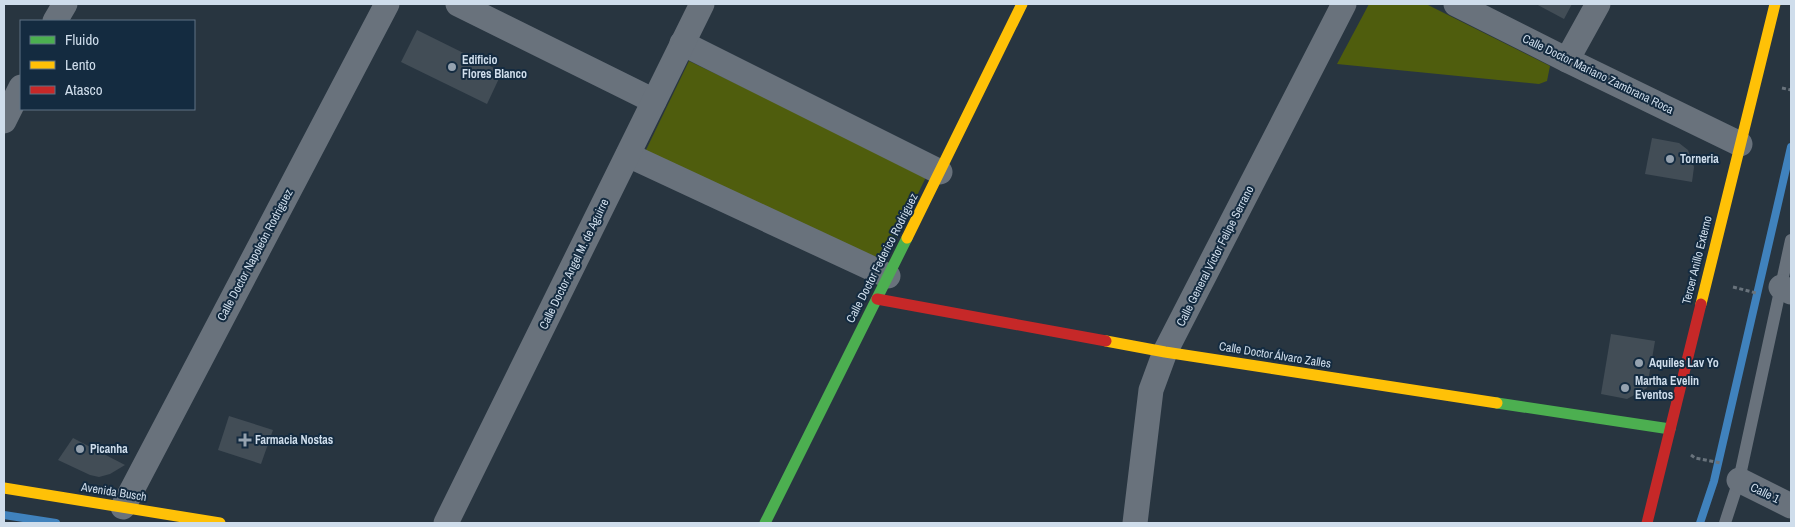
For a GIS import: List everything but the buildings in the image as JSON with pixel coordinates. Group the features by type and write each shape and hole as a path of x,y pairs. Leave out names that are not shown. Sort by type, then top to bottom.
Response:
{"street":[{"path":"56,20 64,4"},
{"name":"Calle Doctor Napoleón Rodriguez","path":"123,507 387,4"},
{"path":"458,4 654,101"},
{"name":"Calle Doctor Angel M. de Aguirre","path":"446,523 702,4"},
{"name":"Calle Doctor Federico Rodriguez","path":"765,523 1022,4"},
{"name":"Calle General Víctor Felipe Serrano","path":"1134,523 1151,390 1165,352 1344,4"},
{"name":"Calle Doctor Mariano Zambrana Roca","path":"1456,4 1740,144"},
{"path":"1567,60 1598,4"},
{"name":"Tercer Anillo Externo","path":"1646,523 1775,4"},
{"path":"682,43 940,172"},
{"path":"4,121 20,89"},
{"path":"628,155 888,276"},
{"name":"Calle Doctor Álvaro Zalles","path":"877,299 1165,352 1670,429"},
{"name":"Calle 1","path":"1733,473 1791,506"},
{"name":"Avenida Busch","path":"4,488 123,507 153,518 220,523"}],"lane":[{"path":"1725,523 1733,473 1786,289 1791,240"}],"path":[{"path":"1783,88 1791,90"},
{"path":"1695,458 1733,473"}],"green space":[{"path":"1369,4 1426,4 1550,66 1547,81 1539,84 1337,64"},
{"path":"689,61 927,175 883,266 645,152"}],"waterway":[{"path":"1700,523 1714,481 1791,147"},
{"path":"4,515 56,523"}],"traffic: fast":[{"path":"765,523 907,238"},
{"path":"1497,403 1670,429"}],"traffic: slow":[{"path":"907,238 1022,4"},
{"path":"1701,304 1775,4"},
{"path":"1106,341 1165,352 1497,403"},
{"path":"4,488 220,523"}],"traffic: jam":[{"path":"877,299 1106,341"},
{"path":"1647,523 1701,304"}],"place":[{"name":"Edificio Flores Blanco","path":"452,67"},
{"name":"Torneria","path":"1670,159"},
{"name":"Aquiles Lav Yo","path":"1639,363"},
{"name":"Martha Evelin Eventos","path":"1625,388"},
{"name":"Farmacia Nostas","path":"245,440"},
{"name":"Picanha","path":"80,449"}]}
